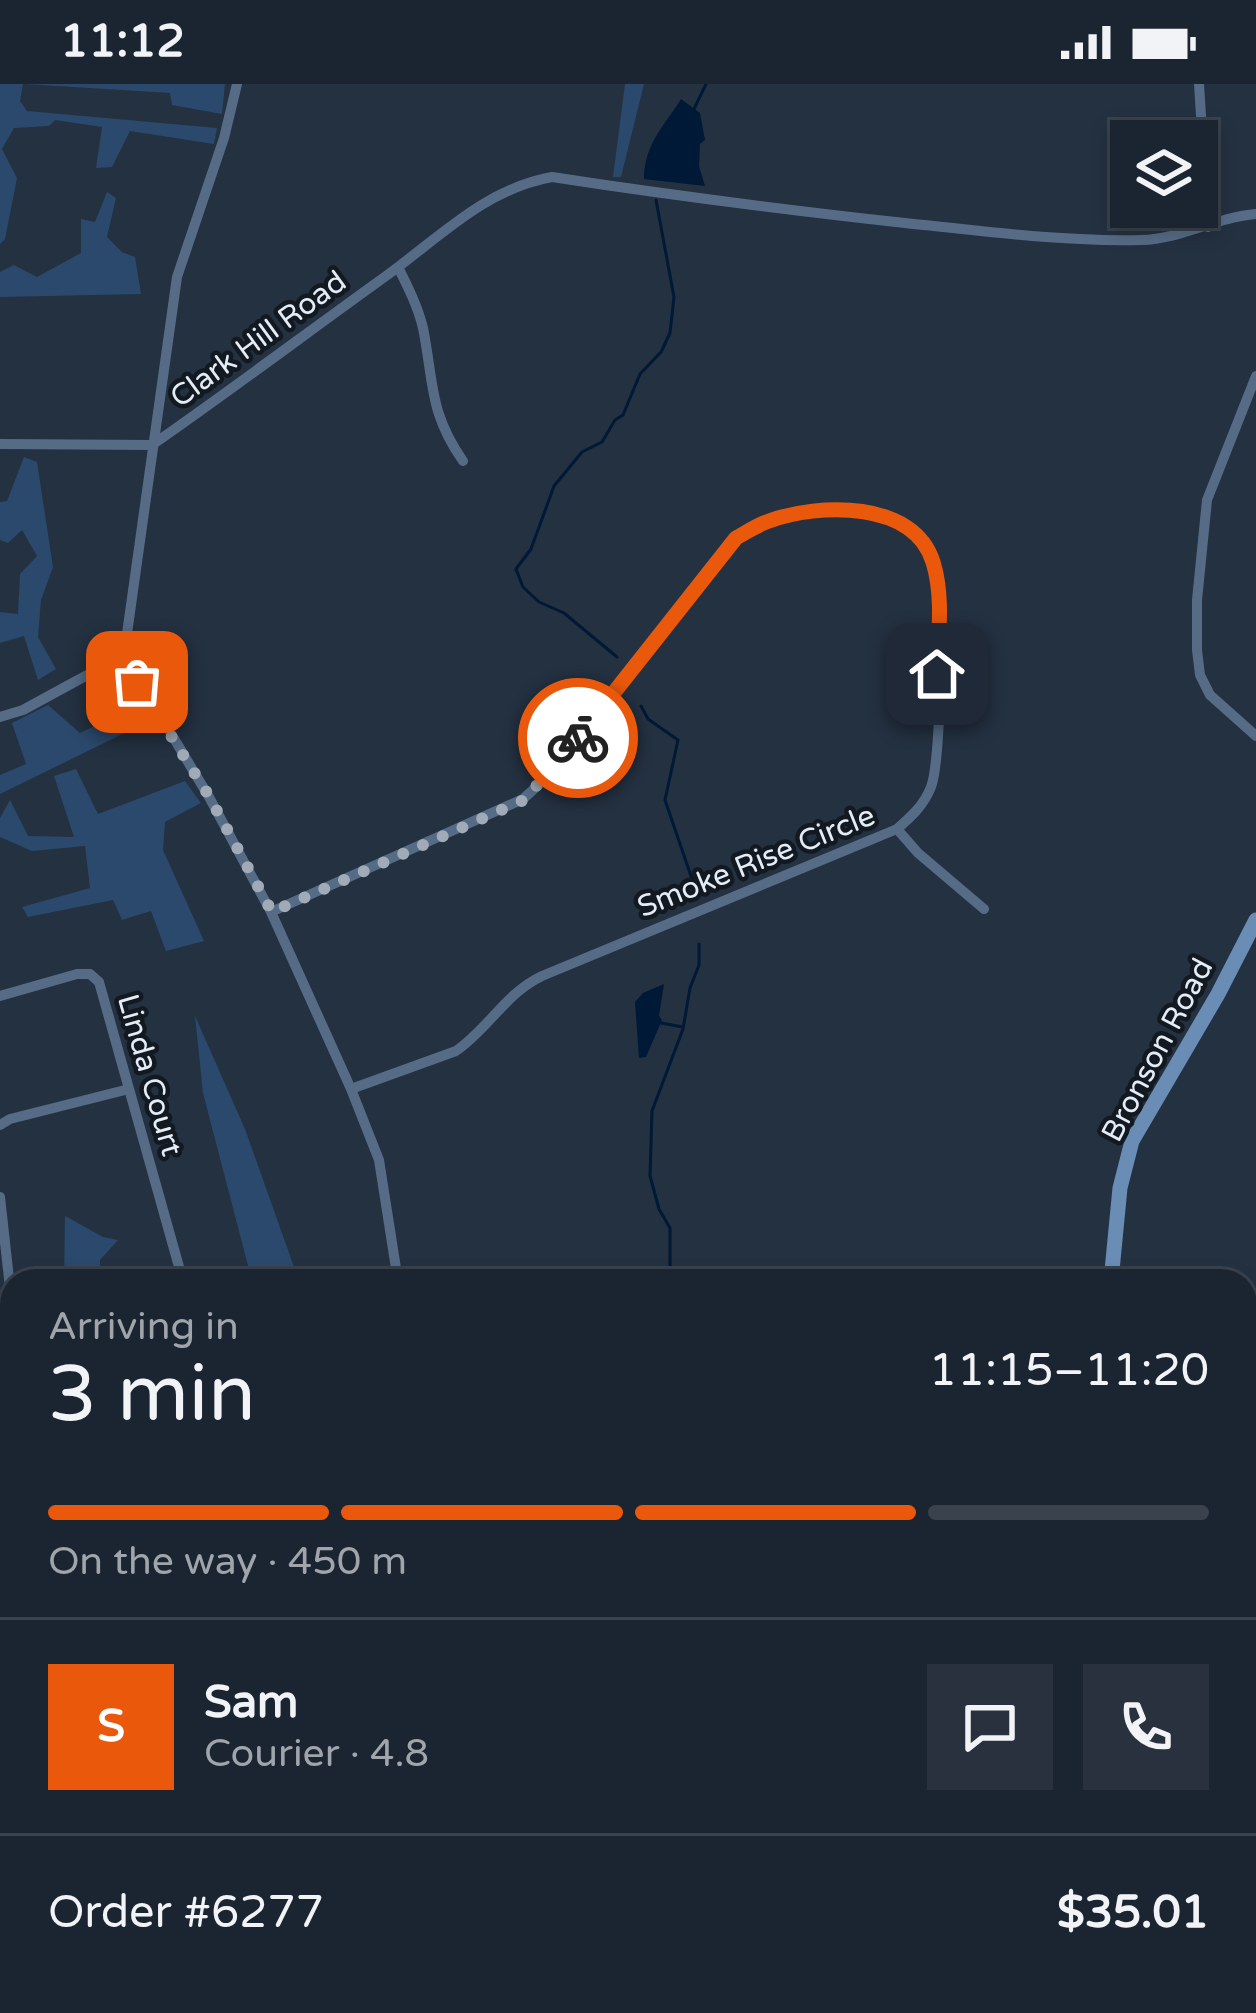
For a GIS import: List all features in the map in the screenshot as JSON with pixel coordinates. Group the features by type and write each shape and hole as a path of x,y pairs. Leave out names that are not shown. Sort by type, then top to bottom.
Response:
{"street":[{"path":"0,444 152,445 177,277 238,84"},
{"path":"1199,84 1201,120"},
{"name":"Clark Hill Road","path":"124,655 152,445 488,198 524,182 552,177 784,210 1047,238 1148,240 1202,228"},
{"name":"Clark Hill Road","path":"1218,222 1256,214"},
{"path":"398,267 423,328 435,411 443,433 463,461"},
{"path":"1256,376 1207,500 1197,600 1200,674 1210,695 1256,736"},
{"name":"Smoke Rise Circle","path":"272,912 524,800 736,538 766,522 821,511 856,512 896,521 919,537 933,558 939,592 936,769 920,808 897,829 542,976 522,986 455,1051 351,1089"},
{"path":"0,717 124,655 272,912 351,1089 379,1160 396,1269"},
{"path":"897,829 918,854 984,909"},
{"name":"Bronson Road","path":"1112,1269 1120,1188 1132,1142 1256,920"},
{"name":"Linda Court","path":"0,996 77,974 90,974 105,995 180,1269"},
{"path":"0,1125 129,1090"},
{"path":"0,1197 8,1269"}],"shaded area":[{"path":"0,84 23,84 20,101 27,111 217,128 214,144 130,131 112,167 96,168 102,127 55,120 49,126 14,128 2,149 17,178 0,244"},
{"path":"25,84 225,84 222,114 172,105 170,93"},
{"path":"625,84 644,84 621,177 613,177"},
{"path":"681,99 700,113 705,140 700,144 699,166 705,186 644,179 651,145"},
{"path":"107,192 116,198 107,237 135,257 141,294 0,297 0,272 14,265 37,277 81,253 81,219 95,222"},
{"path":"24,457 37,462 53,567 41,600 38,637 56,669 38,680 24,636 0,643 0,612 18,614 20,574 37,556 22,530 8,543 0,540 0,502 7,501"},
{"path":"141,704 147,722 0,794 0,775 26,764 12,723 48,705 80,733"},
{"path":"76,769 98,814 185,781 201,803 165,822 163,850 204,941 166,951 151,911 122,920 113,900 28,917 22,907 90,888 85,846 32,851 0,837 0,818 10,800 28,836 74,837 54,776"},
{"path":"664,984 662,1020 646,1057 639,1058 635,1002"},
{"path":"195,1016 245,1129 295,1269 249,1269 203,1093"},
{"path":"65,1216 118,1240 100,1260 100,1269 64,1269"}],"waterway":[{"path":"694,109 706,84"},
{"path":"617,657 564,613 539,602 523,587 516,569 531,549 554,486 582,452 602,442 623,415 640,374 661,352 670,333 674,297 656,200"},
{"path":"641,706 648,719 678,740 665,800 693,882"},
{"path":"670,1269 670,1228 650,1176 652,1111 683,1029 699,965 699,944"},
{"path":"661,1023 683,1027"}],"way so far":[{"path":"137,682 209,796 272,912 524,800 578,738"}],"route":[{"path":"578,738 736,538 793,514 856,512 896,521 919,537 933,558 939,592 937,674"}]}
